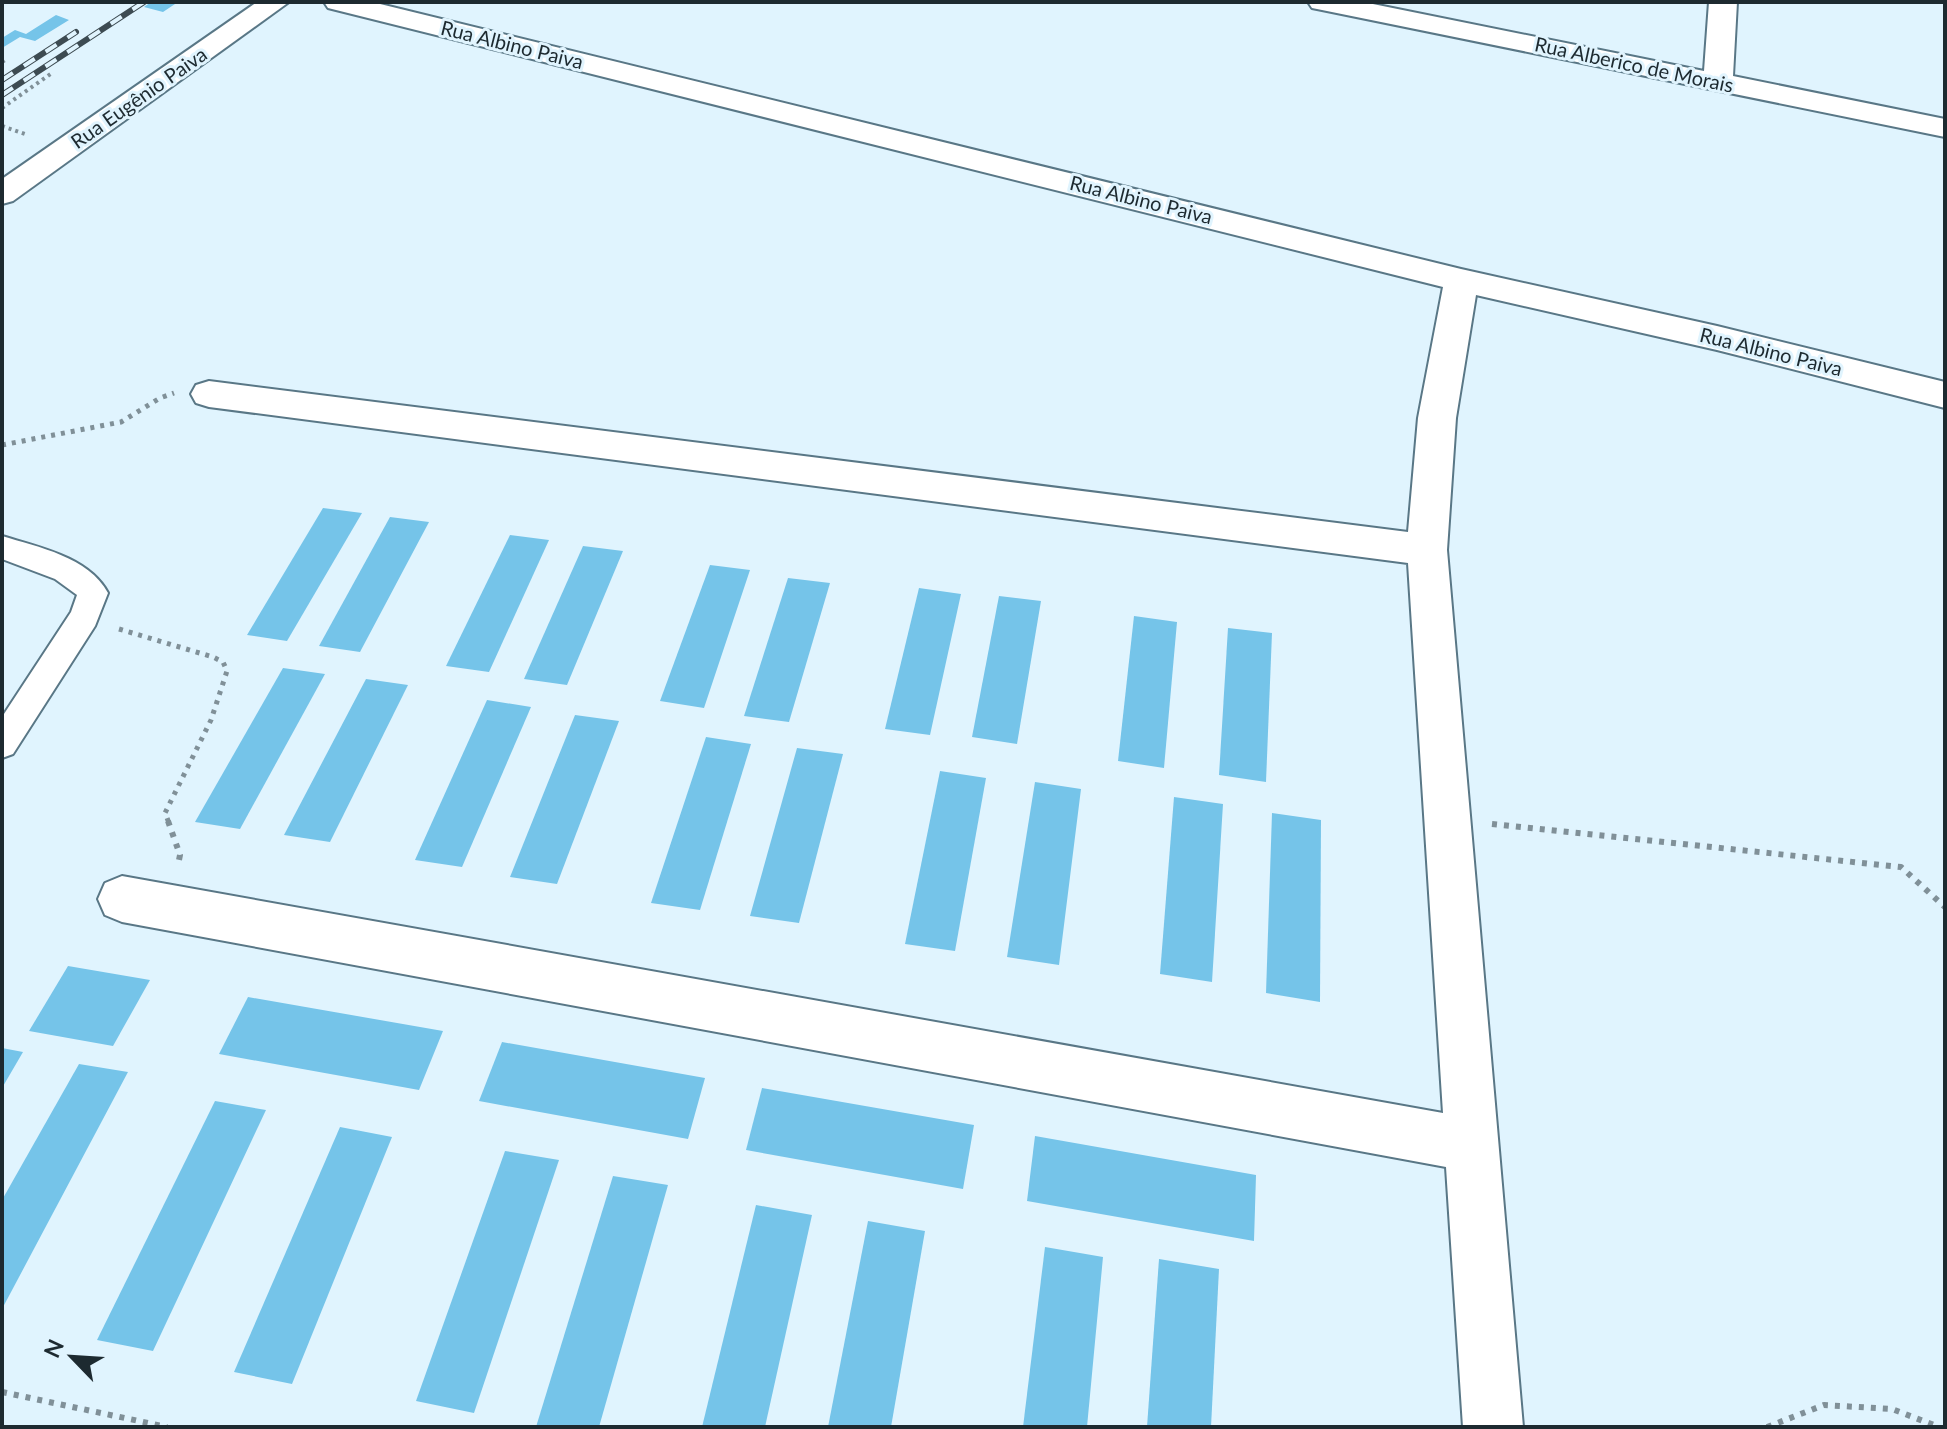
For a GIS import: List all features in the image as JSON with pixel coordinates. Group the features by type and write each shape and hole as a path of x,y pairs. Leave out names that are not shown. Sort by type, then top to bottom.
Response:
{"street":[{"name":"Rua Eugênio Paiva","path":"2,194 275,2"},
{"name":"Rua Albino Paiva","path":"338,2 1461,280 1945,395"},
{"name":"Rua Alberico de Morais","path":"1322,2 1439,13 1718,82 1945,128"},
{"path":"1718,82 1723,2"},
{"path":"1461,280 1437,418 1427,550 1493,1427"},
{"path":"209,394 1427,550"},
{"path":"2,547 88,584 93,593 84,617 2,744"},
{"path":"140,902 1471,1145"}],"path":[{"path":"2,108 52,73"},
{"path":"2,126 25,134"},
{"path":"2,445 121,422 171,393 209,394"},
{"path":"84,617 213,657 223,662 227,671 211,720 165,813 180,855 140,902"},
{"path":"1448,819 1901,867 1945,907"},
{"path":"2,1392 167,1427"},
{"path":"1767,1427 1824,1405 1892,1409 1939,1427"}],"building":[{"path":"151,2 178,2 163,12 144,7"},
{"path":"56,15 69,20 35,41 20,37 2,48 2,38 15,30 26,34"},
{"path":"323,508 362,513 287,641 247,635"},
{"path":"390,517 429,522 360,652 319,646"},
{"path":"510,535 549,540 489,672 446,666"},
{"path":"583,546 623,551 567,685 524,679"},
{"path":"710,565 750,570 704,708 660,701"},
{"path":"788,578 830,583 789,722 744,716"},
{"path":"919,588 961,594 930,735 885,729"},
{"path":"999,596 1041,601 1017,744 972,737"},
{"path":"1134,616 1177,622 1164,768 1118,761"},
{"path":"1228,628 1272,633 1266,782 1219,775"},
{"path":"283,668 325,674 240,829 195,822"},
{"path":"366,679 408,685 330,842 284,835"},
{"path":"487,700 531,707 462,867 415,860"},
{"path":"575,715 619,721 557,884 510,877"},
{"path":"706,737 751,744 700,910 651,903"},
{"path":"797,748 843,754 799,923 750,916"},
{"path":"940,771 986,778 955,951 905,944"},
{"path":"1035,782 1081,789 1059,965 1007,957"},
{"path":"1174,797 1223,804 1212,982 1160,974"},
{"path":"1272,813 1321,820 1320,1002 1266,993"},
{"path":"68,966 150,980 113,1046 29,1031"},
{"path":"248,997 443,1031 419,1090 219,1054"},
{"path":"502,1042 705,1078 688,1139 479,1101"},
{"path":"2,1048 23,1052 2,1088"},
{"path":"79,1064 128,1072 2,1309 2,1200"},
{"path":"762,1088 974,1125 963,1189 746,1150"},
{"path":"215,1101 266,1110 153,1351 97,1340"},
{"path":"340,1127 392,1137 292,1384 234,1372"},
{"path":"1035,1136 1256,1175 1254,1241 1027,1201"},
{"path":"505,1151 559,1160 474,1413 416,1401"},
{"path":"613,1176 668,1185 599,1427 536,1427"},
{"path":"756,1205 812,1215 765,1427 702,1427"},
{"path":"868,1221 925,1231 891,1427 828,1427"},
{"path":"1045,1247 1103,1257 1087,1427 1023,1427"},
{"path":"1159,1259 1219,1269 1211,1427 1147,1427"}],"railway":[{"path":"2,95 144,2"},
{"path":"2,80 76,32"}]}
